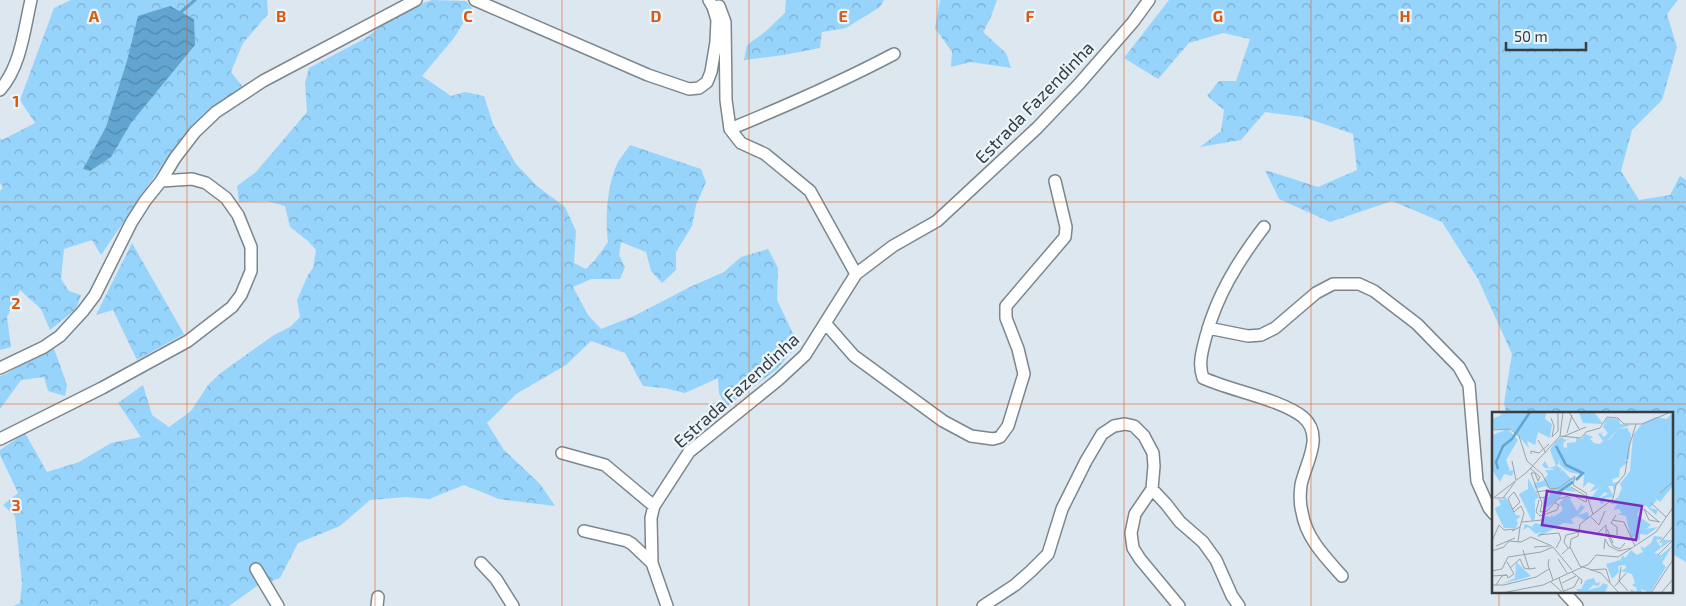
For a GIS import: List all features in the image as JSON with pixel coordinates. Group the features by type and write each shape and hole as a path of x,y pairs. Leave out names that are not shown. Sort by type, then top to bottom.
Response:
{"street":[{"path":"0,90 6,83 17,60 31,0"},
{"path":"475,0 648,75 689,89 699,88 707,82 711,72 716,42 717,20 709,0"},
{"path":"716,0 725,22 726,100 730,129 741,143 765,154 810,190 856,274"},
{"name":"Estrada Fazendinha","path":"667,606 652,562 651,518 654,506 689,452 778,380 805,355 856,274 892,246 937,221 1037,128 1079,84 1133,22 1149,0"},
{"path":"0,368 44,347 60,336 84,311 95,295 131,223 175,158 195,132 216,112 263,82 411,1"},
{"path":"730,129 806,97 894,54"},
{"path":"0,439 102,388 188,341 232,307 241,295 251,271 251,247 238,215 226,198 206,182 192,179 161,181"},
{"path":"826,324 854,356 943,421 971,436 992,439 1000,437 1008,426 1024,374 1018,349 1006,318 1006,306 1065,237 1066,227 1055,181"},
{"path":"1264,227 1236,267 1219,298 1200,358 1201,371 1203,378 1282,406 1303,417 1309,425 1313,437 1312,452 1301,486 1302,512 1308,534 1324,557 1342,576"},
{"path":"1208,328 1248,336 1261,336 1275,328 1316,293 1333,284 1359,284 1374,291 1417,324 1459,367 1469,385 1477,481 1492,512"},
{"path":"983,606 1015,585 1048,554 1062,509 1086,461 1102,434 1114,426 1125,424 1134,426 1144,436 1153,453 1154,466 1152,489 1136,514 1131,533 1133,548 1179,606"},
{"path":"562,453 605,465 654,506"},
{"path":"1152,489 1180,522 1203,542 1216,560 1232,596 1239,606"},
{"path":"584,531 627,541 652,562"},
{"path":"481,564 496,579 513,606"},
{"path":"256,569 278,606"},
{"path":"1566,594 1577,606"}],"green space":[{"path":"71,0 267,0 268,14 243,43 231,72 243,87 203,114 163,164 101,255 92,240 64,249 61,279 69,291 81,295 76,309 50,330 41,309 20,290 7,317 11,347 0,350 0,191 3,187 0,183 0,138 2,140 35,123 20,100 54,8"},
{"path":"432,0 466,1 472,8 454,38 422,76 451,96 465,92 484,96 493,124 516,164 537,186 565,207 576,231 574,263 586,269 608,242 607,213 611,182 617,164 630,145 701,169 706,182 696,205 692,226 676,252 676,270 662,283 651,271 646,252 621,242 619,255 625,267 620,279 591,279 573,287 588,315 601,329 634,316 724,272 741,257 768,249 778,268 777,300 798,344 777,369 726,407 719,393 718,378 685,393 643,386 625,353 591,341 566,365 516,394 487,423 504,450 540,484 555,506 499,499 464,485 429,499 406,497 370,500 340,526 298,543 280,578 257,586 229,606 13,606 20,603 22,583 15,516 3,505 18,493 0,455 0,450 25,433 47,472 79,462 111,443 141,437 118,403 143,385 152,415 169,427 191,411 208,385 222,372 274,335 290,327 300,317 297,300 313,268 316,250 290,227 285,206 267,201 239,202 237,186 256,172 307,112 305,83 309,68 364,39 403,10"},
{"path":"786,0 884,0 880,7 846,28 822,32 820,48 744,60 747,45 765,32 785,13"},
{"path":"940,0 997,0 983,32 1006,53 1011,68 971,62 951,67 952,52 935,28"},
{"path":"1169,0 1678,0 1667,14 1677,47 1662,100 1632,130 1621,171 1639,200 1670,195 1680,176 1686,180 1686,562 1674,555 1674,412 1506,412 1504,403 1512,354 1478,279 1442,222 1392,201 1330,222 1279,199 1265,170 1318,187 1357,170 1353,134 1303,117 1265,112 1241,140 1200,147 1221,131 1224,110 1207,96 1219,81 1236,81 1250,39 1223,33 1189,43 1158,79 1124,58"},
{"path":"132,243 184,334 137,360 113,310 96,315"},
{"path":"53,346 67,385 65,396 48,391 44,377 21,380 0,409 0,376"}],"water":[{"path":"170,6 194,19 195,45 131,123 111,157 90,171 83,169 106,127 127,61 138,16"}],"waterway":[{"path":"181,12 195,0"}]}
